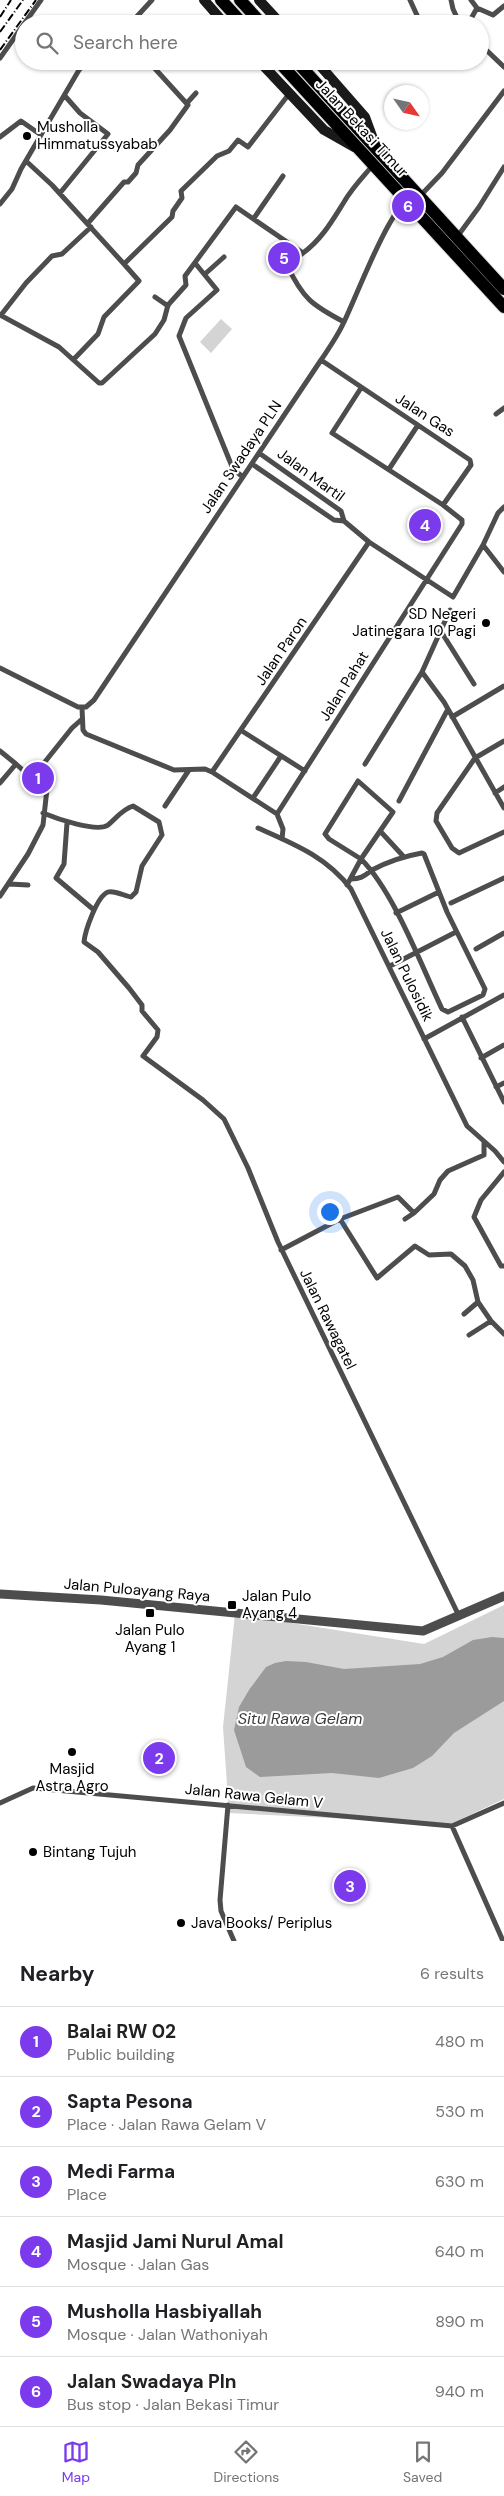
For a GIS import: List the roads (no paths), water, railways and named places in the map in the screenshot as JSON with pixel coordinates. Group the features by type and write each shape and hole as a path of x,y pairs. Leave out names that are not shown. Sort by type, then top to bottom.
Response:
{"main road":[{"path":"204,0 217,15"},
{"path":"221,0 235,15"},
{"path":"240,0 254,15"},
{"path":"258,0 272,15"},
{"path":"267,70 324,130 361,152"},
{"name":"Jalan Bekasi Timur","path":"286,70 373,164 402,199 504,307"},
{"name":"Jalan Bekasi Timur","path":"304,70 503,287"},
{"path":"324,70 365,117 377,150"}],"street":[{"path":"30,15 41,0"},
{"path":"138,15 152,0"},
{"path":"410,0 417,15"},
{"path":"451,0 455,15"},
{"path":"471,0 477,8 493,16 504,6"},
{"path":"473,15 477,8"},
{"path":"0,58 15,37"},
{"path":"489,53 504,67"},
{"path":"0,204 12,189 41,135 81,70"},
{"path":"156,70 188,105 170,130 138,165 135,174 128,182 124,182 90,225 62,254 52,256 26,283 1,315 56,345 99,383 102,383 155,334 164,320 168,306 186,285 185,276 236,207 303,253"},
{"path":"420,197 442,173 504,91"},
{"path":"186,103 196,93"},
{"path":"124,264 173,216 173,212 182,198 181,192 217,156 228,152 238,140 248,147 289,94"},
{"path":"60,193 108,134 80,113 64,96"},
{"path":"0,137 21,122 41,135"},
{"path":"26,161 60,193 139,281 104,316 98,332 74,359"},
{"path":"344,322 315,307 296,285 287,265 317,243 337,216 346,199 373,164"},
{"path":"456,237 480,207 504,167"},
{"path":"254,218 283,176"},
{"name":"Jalan Swadaya PLN","path":"82,708 94,700 321,360 344,322 402,199"},
{"path":"205,274 224,257"},
{"path":"195,263 217,290 186,318 178,334 185,354 200,384 233,469 243,477"},
{"path":"155,297 168,306"},
{"name":"Jalan Gas","path":"321,360 472,463 443,504"},
{"path":"361,388 332,433 443,504"},
{"path":"496,414 504,408"},
{"path":"389,469 418,425"},
{"name":"Jalan Martil","path":"259,453 341,511 344,521 369,542 453,597 483,544"},
{"name":"Jalan Martil","path":"252,464 334,520 344,521"},
{"name":"Jalan Pahat","path":"277,814 461,527 462,520 443,504"},
{"path":"504,507 498,513 483,544 504,572"},
{"name":"Jalan Paron","path":"212,772 242,731 369,542"},
{"path":"365,764 422,672 442,633 450,610"},
{"path":"442,633 474,684"},
{"path":"0,668 82,708 82,730 88,735 174,770 205,769 212,772 277,814 283,829 282,839"},
{"path":"422,672 448,709 504,808"},
{"path":"452,717 504,686"},
{"path":"399,802 448,709"},
{"path":"0,896 39,834 42,826 47,789 44,763 72,728 82,720"},
{"path":"242,731 305,771"},
{"path":"504,741 475,758 437,813 436,821 452,848 459,852 504,832"},
{"path":"0,751 43,788 47,789"},
{"path":"253,798 281,756"},
{"path":"0,783 16,764"},
{"path":"165,806 189,770"},
{"path":"347,884 361,859 382,832 392,814 392,810 362,782 356,782 326,834 329,838 361,859 372,870 396,913 445,1012 483,994 485,989 456,932 424,854 404,857 372,870 363,878 351,879"},
{"path":"495,792 504,787"},
{"path":"43,813 68,823 106,827 120,812 133,806 159,822 162,835 142,866 134,895 129,897 110,892 106,893 94,910 56,878 64,864 68,823"},
{"name":"Jalan Pulosidik","path":"258,828 308,850 321,858 347,884 390,966 467,1126 495,1150 504,1162"},
{"path":"382,832 404,857"},
{"path":"451,902 504,878"},
{"path":"9,884 28,885"},
{"path":"396,913 439,892"},
{"name":"Jalan Rawagatel","path":"94,910 84,942 98,952 129,988 159,1032 143,1054 146,1059 203,1100 224,1119 248,1168 282,1250 459,1616"},
{"path":"390,966 456,932"},
{"path":"476,949 504,933"},
{"path":"424,1039 504,995"},
{"path":"462,1017 504,1102"},
{"path":"481,1058 504,1044"},
{"path":"496,1087 504,1083"},
{"path":"405,1219 434,1194 440,1180 448,1171 484,1155 484,1142"},
{"path":"504,1172 481,1200 474,1217 501,1266 504,1266"},
{"path":"282,1250 340,1219 398,1197 414,1213"},
{"path":"340,1219 378,1278 416,1246 429,1255 447,1253 454,1256 469,1271 478,1302 491,1321 504,1334"},
{"path":"464,1314 478,1302"},
{"path":"469,1335 491,1321"},
{"name":"Jalan Puloayang Raya","path":"0,1594 100,1600 410,1630 430,1629 504,1596"},
{"name":"Jalan Rawa Gelam V","path":"0,1803 33,1788 452,1826 504,1803"},
{"path":"228,1805 220,1900 221,1911 234,1941"},
{"path":"452,1826 503,1941"}],"water":[{"name":"Situ Rawa Gelam","path":"492,1637 504,1638 504,1701 454,1733 432,1756 413,1768 379,1778 332,1773 260,1777 246,1767 234,1730 239,1707 266,1667 286,1661 306,1662 344,1669 420,1664 443,1657 473,1640"}],"railway":[{"path":"0,17 11,0"},
{"path":"0,32 23,0"},
{"path":"25,15 36,0"},
{"path":"0,50 15,29"}],"place":[{"name":"Musholla Himmatussyabab","path":"27,136"},
{"name":"Jalan Swadaya Pln","path":"408,206"},
{"name":"Musholla Hasbiyallah","path":"284,258"},
{"name":"Masjid Jami Nurul Amal","path":"425,525"},
{"name":"SD Negeri Jatinegara 10 Pagi","path":"486,623"},
{"name":"Balai RW 02","path":"38,778"},
{"name":"Jalan Pulo Ayang 4","path":"232,1605"},
{"name":"Jalan Pulo Ayang 1","path":"150,1613"},
{"name":"Masjid Astra Agro","path":"72,1752"},
{"name":"Sapta Pesona","path":"159,1758"},
{"name":"Bintang Tujuh","path":"33,1852"},
{"name":"Medi Farma","path":"350,1886"},
{"name":"Java Books/ Periplus","path":"181,1923"}]}
